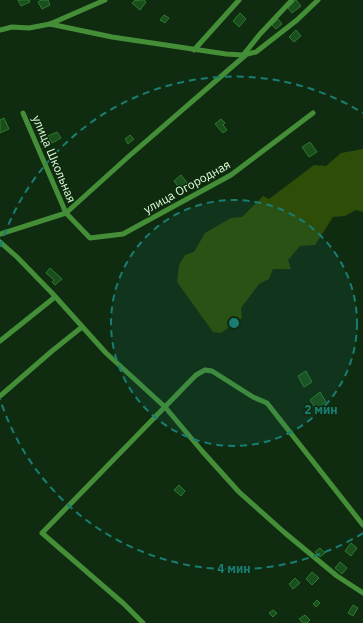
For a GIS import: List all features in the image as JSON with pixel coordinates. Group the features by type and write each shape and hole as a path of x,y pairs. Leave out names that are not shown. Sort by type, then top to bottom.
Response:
{"street":[{"path":"0,30 12,27 29,28 50,24 105,0"},
{"path":"194,50 239,0"},
{"path":"0,234 66,213 246,54 260,34 292,0"},
{"path":"50,24 112,37 194,50 226,54 246,54 256,52 318,0"},
{"name":"улица Школьная","path":"23,113 66,213"},
{"name":"улица Огородная","path":"66,213 90,238 122,234 231,175 312,113"},
{"path":"0,242 17,257 122,368 165,407 239,492 337,576 363,593"},
{"path":"0,341 55,297"},
{"path":"0,396 82,327"},
{"path":"143,623 124,604 42,533 196,375 205,370 212,371 253,397 268,403 363,525"}],"shaded area":[{"path":"363,149 363,212 356,210 345,216 333,217 315,245 300,246 288,260 291,269 273,269 269,279 259,284 241,308 242,318 221,333 213,332 177,282 179,265 185,255 194,252 205,233 231,218 242,217 263,196 269,199 314,165 326,166 341,153"}],"building":[{"path":"18,0 29,0 30,2 21,6"},
{"path":"41,0 48,0 50,5 42,9 38,2"},
{"path":"135,0 144,0 146,2 140,10 132,3"},
{"path":"296,0 301,6 292,13 288,8"},
{"path":"240,13 246,19 239,27 233,21"},
{"path":"164,15 169,18 165,23 160,20"},
{"path":"278,19 282,24 276,29 272,25"},
{"path":"296,30 301,36 294,42 289,37"},
{"path":"4,118 9,129 0,133 0,120"},
{"path":"221,119 225,123 223,125 227,130 223,133 215,124"},
{"path":"57,132 61,138 52,143 48,136"},
{"path":"130,135 134,139 128,144 125,139"},
{"path":"310,142 317,152 309,157 302,147"},
{"path":"181,175 188,184 181,190 174,181"},
{"path":"50,268 62,279 55,285 52,282 54,280 46,273"},
{"path":"306,371 312,382 304,387 298,376"},
{"path":"320,392 326,402 316,409 310,400"},
{"path":"179,485 185,491 181,496 174,490"},
{"path":"351,543 357,548 351,556 345,551"},
{"path":"320,548 325,553 320,557 315,552"},
{"path":"340,562 347,568 342,574 335,568"},
{"path":"312,572 319,578 312,585 306,579"},
{"path":"295,578 300,583 293,589 289,584"},
{"path":"317,600 320,603 316,607 313,604"},
{"path":"353,605 358,608 353,616 348,613"},
{"path":"273,610 277,613 273,617 269,613"},
{"path":"305,615 310,620 307,623 303,623 299,619"}]}
